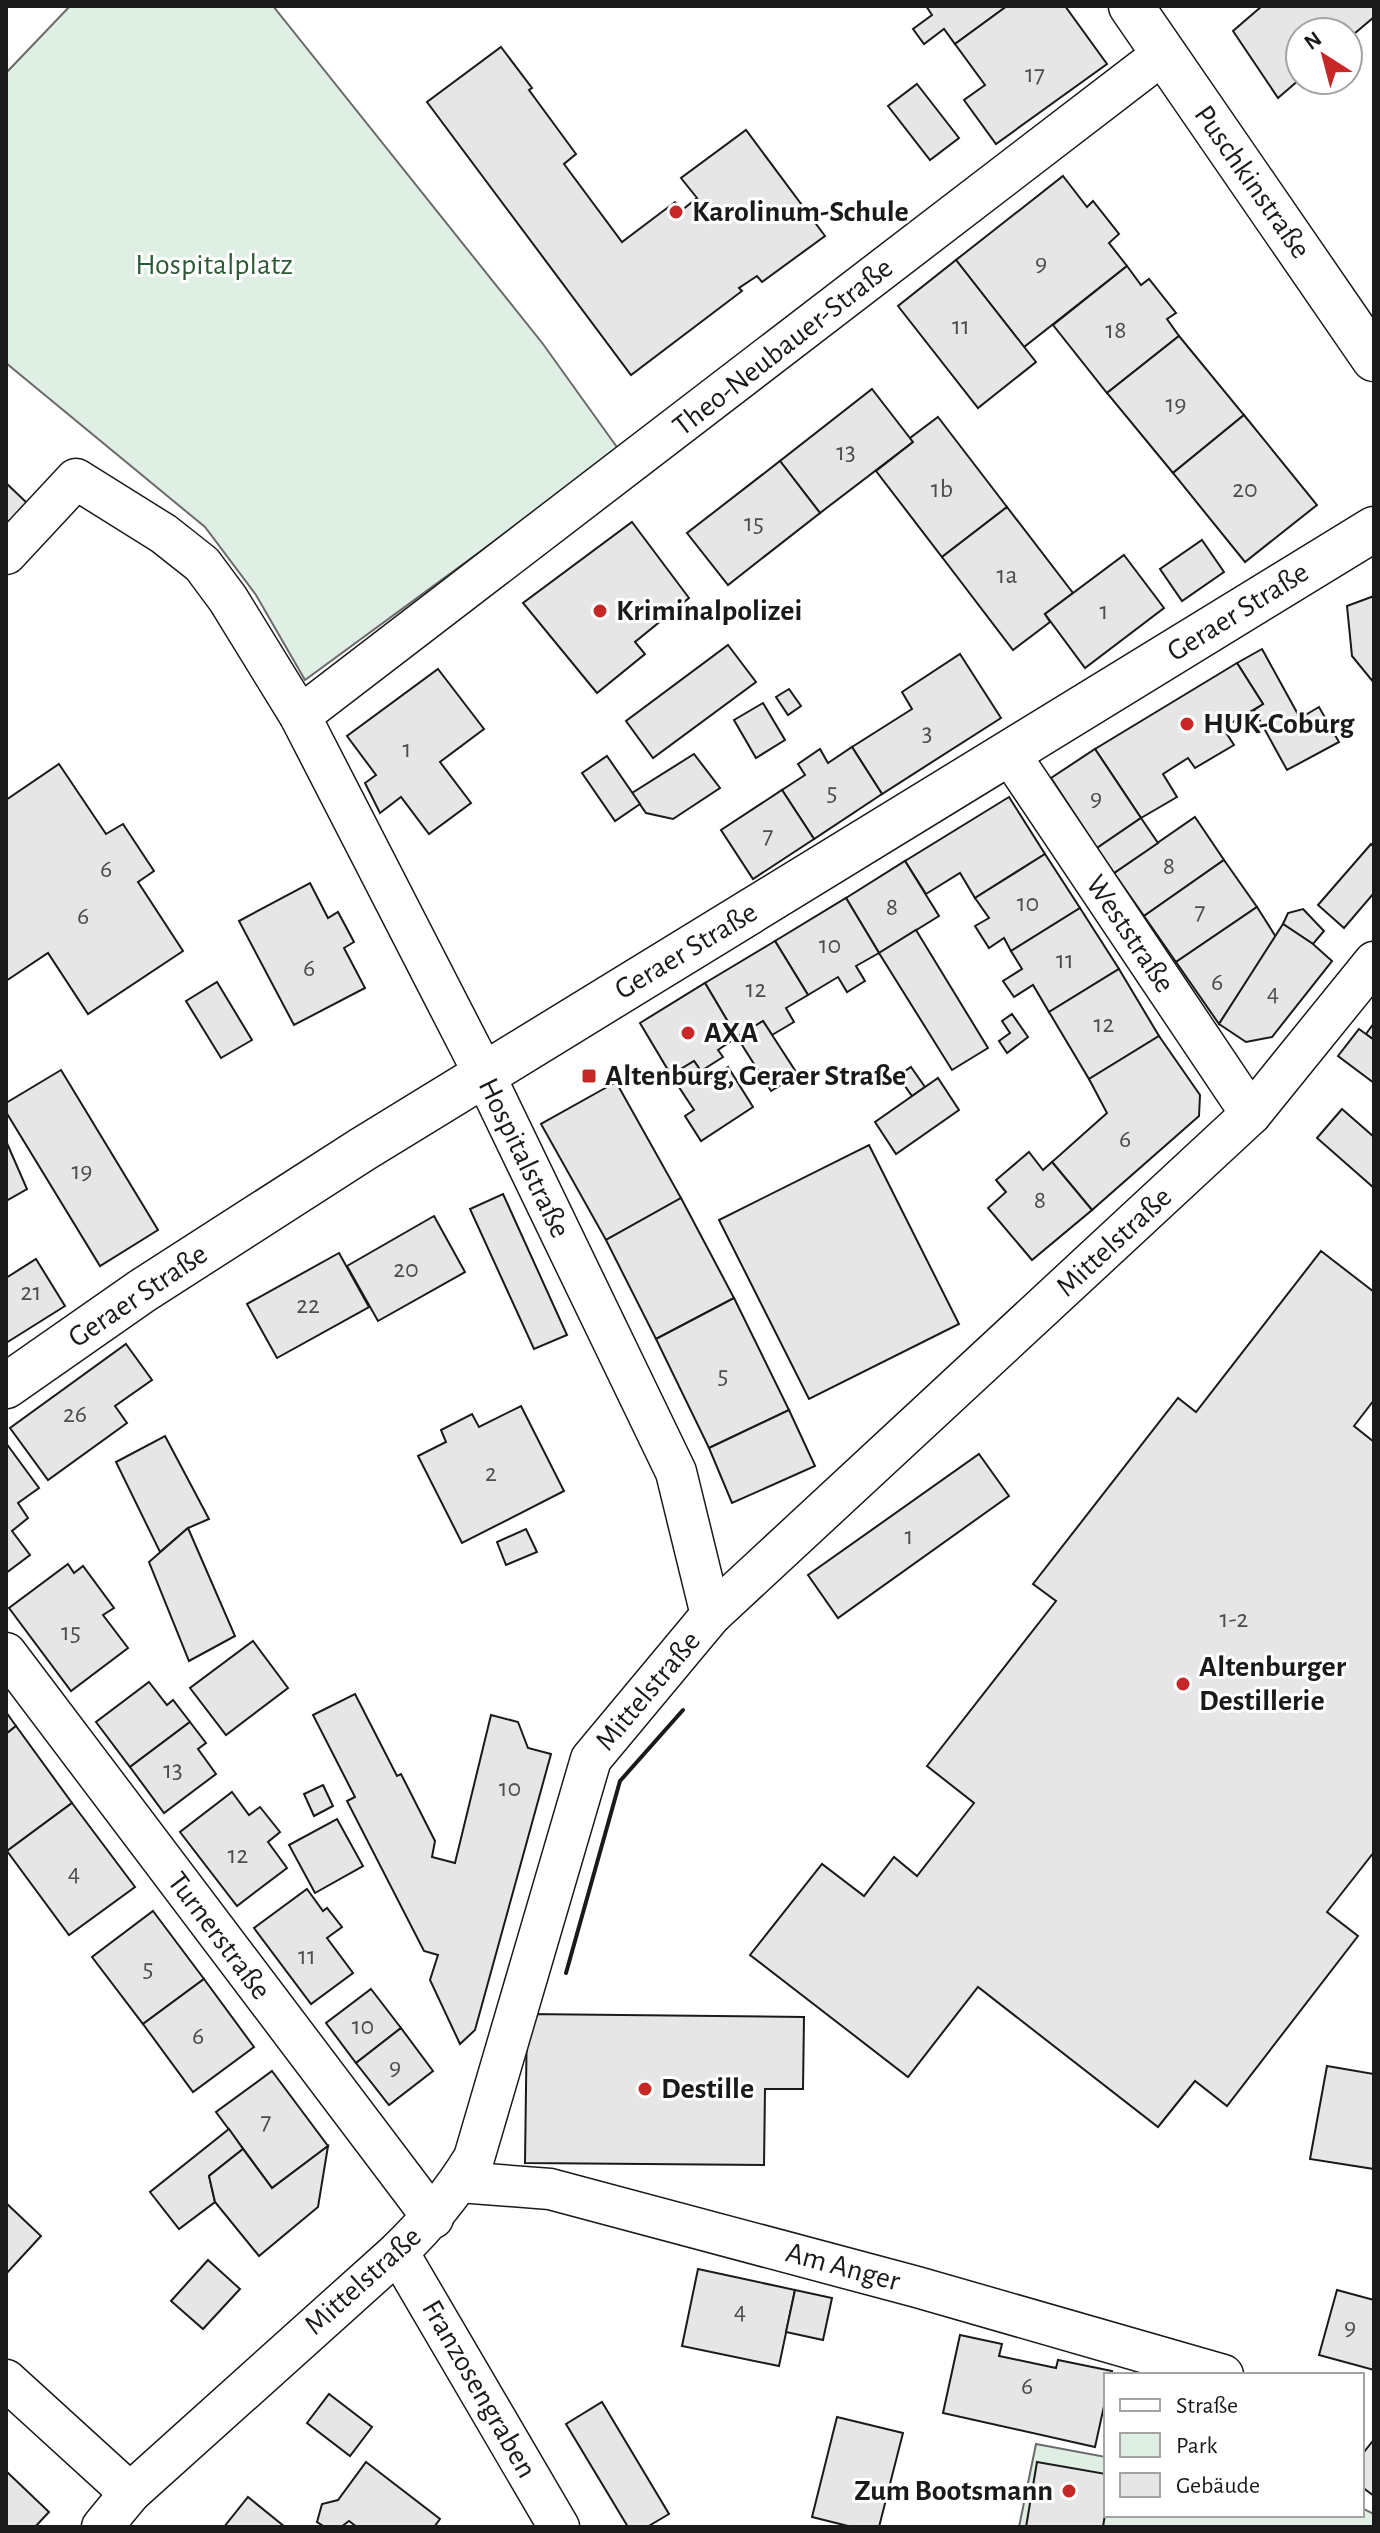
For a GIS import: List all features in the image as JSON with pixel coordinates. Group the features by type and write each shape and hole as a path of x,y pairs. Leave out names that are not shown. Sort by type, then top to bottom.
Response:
{"main road":[{"name":"Puschkinstraße","path":"1131,6 1374,359"},
{"name":"Geraer Straße","path":"6,1386 142,1291 484,1074 1374,529"}],"street":[{"name":"Theo-Neubauer-Straße","path":"300,716 1163,54"},
{"path":"6,554 76,479 164,534 202,564 228,599 300,716"},
{"name":"Hospitalstraße","path":"300,716 484,1074 676,1472 711,1615"},
{"name":"Weststraße","path":"1009,753 1251,1114"},
{"name":"Mittelstraße","path":"102,2527 130,2493 398,2252 433,2218 459,2182 474,2158 591,1759 711,1615 1251,1114 1374,962"},
{"name":"Turnerstraße","path":"6,1653 433,2218"},
{"name":"Am Anger","path":"459,2182 550,2189 917,2287 1216,2373"},
{"name":"Franzosengraben","path":"398,2252 559,2527"},
{"path":"6,2380 130,2493"}],"green space":[{"name":"Hospitalplatz","path":"70,6 273,6 543,344 619,450 305,680 256,595 205,527 6,363 6,73"},
{"path":"1036,2444 1104,2457 1104,2517 1364,2517 1364,2509 1374,2514 1374,2527 1019,2527"}],"building":[{"path":"926,6 1007,6 955,44 944,29 924,44 913,29 932,15"},
{"path":"1007,6 1065,6 1107,64 996,144 964,100 985,85 955,44"},
{"path":"1262,6 1374,6 1374,17 1364,25 1364,16 1284,16 1284,93 1278,98 1233,31"},
{"path":"501,47 576,154 564,164 622,242 675,202 682,210 697,198 681,178 746,130 825,236 762,282 757,276 739,288 742,291 631,375 427,102"},
{"path":"917,84 959,138 930,160 888,106"},
{"path":"1063,176 1087,207 1093,201 1119,234 1109,243 1127,266 1024,347 956,260"},
{"path":"956,260 1036,362 978,408 898,306"},
{"path":"1127,266 1141,285 1149,279 1176,313 1167,319 1179,336 1107,393 1053,325"},
{"path":"1179,336 1244,415 1173,473 1107,393"},
{"path":"872,389 913,442 820,513 780,461"},
{"path":"1244,415 1317,505 1245,562 1173,473"},
{"path":"938,417 1007,507 942,557 876,471 913,442 910,438"},
{"path":"780,461 820,513 728,585 687,533"},
{"path":"6,483 27,503 6,525"},
{"path":"1007,507 1073,593 1045,614 1050,622 1013,650 942,557"},
{"path":"632,522 689,598 635,642 645,654 597,693 523,603"},
{"path":"1202,540 1224,572 1182,601 1160,569"},
{"path":"1124,555 1164,608 1085,668 1045,614"},
{"path":"1374,596 1374,683 1352,656 1347,606"},
{"path":"728,645 756,682 653,758 626,721"},
{"path":"1262,649 1300,718 1319,707 1339,742 1287,770 1254,710 1263,704 1237,663"},
{"path":"960,654 1001,718 882,794 852,747 912,709 902,692"},
{"path":"1237,663 1263,704 1223,728 1234,745 1195,768 1188,758 1163,774 1177,797 1141,818 1095,749"},
{"path":"438,669 484,729 440,762 471,803 429,834 401,797 380,813 365,783 376,775 347,736"},
{"path":"789,689 801,706 788,715 776,697"},
{"path":"763,703 785,740 756,758 734,720"},
{"path":"852,747 882,794 814,839 782,790 805,775 798,764 820,749 828,763"},
{"path":"1095,749 1141,818 1097,848 1051,778"},
{"path":"694,754 720,788 673,819 646,813 632,793"},
{"path":"607,756 640,804 615,821 582,773"},
{"path":"59,764 106,834 123,824 154,871 138,882 183,951 88,1014 48,953 6,981 6,800"},
{"path":"782,790 814,839 753,879 721,830"},
{"path":"1009,797 1045,854 975,898 960,873 926,894 905,861"},
{"path":"1195,817 1224,860 1144,916 1114,873"},
{"path":"1141,818 1158,843 1114,873 1097,848"},
{"path":"1371,844 1374,847 1374,893 1344,928 1318,905"},
{"path":"1045,854 1080,908 1011,951 1004,938 989,948 975,926 989,918 975,898"},
{"path":"1224,860 1257,907 1176,962 1144,916"},
{"path":"905,861 939,916 879,953 846,898"},
{"path":"310,883 328,918 338,912 354,942 344,948 365,988 294,1025 239,921"},
{"path":"846,898 879,953 856,966 865,981 847,992 838,977 808,995 775,941"},
{"path":"1257,907 1276,937 1219,1024 1176,962"},
{"path":"1080,908 1119,969 1049,1012 1033,985 1014,997 1003,981 1022,969 1011,951"},
{"path":"1303,909 1324,931 1313,944 1283,924 1288,913"},
{"path":"1283,924 1332,961 1272,1037 1246,1042 1219,1024"},
{"path":"916,930 988,1048 952,1070 879,953"},
{"path":"775,941 808,995 786,1008 794,1022 772,1035 763,1021 737,1037 705,983"},
{"path":"1119,969 1159,1036 1089,1079 1049,1012"},
{"path":"217,982 252,1040 221,1058 186,1001"},
{"path":"705,983 737,1037 718,1050 723,1057 701,1071 694,1061 671,1075 640,1023"},
{"path":"1012,1014 1028,1037 1007,1053 999,1041 1010,1033 1002,1021"},
{"path":"763,1021 798,1075 771,1091 737,1037"},
{"path":"1374,1023 1374,1040 1366,1034"},
{"path":"1359,1029 1374,1040 1374,1083 1338,1056"},
{"path":"1159,1036 1200,1095 1199,1116 1092,1210 1052,1162 1107,1113 1089,1079"},
{"path":"694,1061 701,1071 712,1078 728,1067 753,1107 701,1141 685,1116 694,1110 671,1075"},
{"path":"911,1067 925,1087 912,1096 898,1076"},
{"path":"61,1070 158,1230 100,1266 6,1112 6,1103"},
{"path":"938,1078 959,1110 896,1154 875,1122"},
{"path":"616,1082 681,1198 606,1240 541,1124"},
{"path":"1342,1109 1374,1137 1374,1188 1317,1138"},
{"path":"6,1141 27,1189 6,1201"},
{"path":"869,1145 959,1324 809,1399 719,1220"},
{"path":"1029,1152 1043,1170 1052,1162 1092,1210 1032,1260 988,1208 1006,1192 996,1180"},
{"path":"503,1194 567,1335 534,1349 470,1209"},
{"path":"681,1198 734,1298 656,1339 606,1240"},
{"path":"434,1216 465,1272 378,1321 347,1266"},
{"name":"Altenburger Destillerie","path":"1321,1251 1374,1292 1374,1400 1354,1426 1374,1442 1374,1852 1327,1912 1358,1936 1227,2106 1195,2081 1158,2127 978,1987 908,2077 750,1955 822,1864 864,1896 894,1857 917,1876 974,1803 927,1766 1056,1601 1033,1584 1178,1398 1196,1412"},
{"path":"339,1253 369,1307 277,1358 247,1304"},
{"path":"36,1259 65,1306 6,1343 6,1278"},
{"path":"734,1298 789,1410 709,1448 656,1339"},
{"path":"126,1344 152,1380 115,1406 127,1423 48,1480 10,1428"},
{"path":"521,1406 564,1491 462,1543 418,1456 446,1442 441,1430 472,1414 479,1427"},
{"path":"789,1410 815,1466 732,1503 709,1448"},
{"path":"165,1436 209,1519 188,1528 160,1552 116,1462"},
{"path":"6,1443 39,1488 18,1503 28,1518 12,1531 30,1555 6,1573"},
{"path":"979,1454 1009,1496 838,1618 808,1575"},
{"path":"188,1528 235,1636 189,1661 149,1562"},
{"path":"526,1529 537,1552 506,1565 497,1542"},
{"path":"68,1564 74,1573 83,1566 114,1608 103,1615 128,1648 71,1691 9,1608"},
{"path":"253,1641 288,1688 226,1735 190,1688"},
{"path":"149,1682 167,1705 173,1700 190,1722 130,1767 96,1722"},
{"path":"355,1694 435,1841 432,1857 455,1863 491,1715 518,1722 528,1748 551,1754 475,2030 460,2044 430,1980 438,1955 424,1951 347,1801 355,1797 313,1715"},
{"path":"6,1712 16,1726 6,1734"},
{"path":"190,1722 206,1743 198,1749 216,1774 164,1813 130,1767"},
{"path":"16,1726 72,1803 7,1851 6,1734"},
{"path":"323,1785 333,1806 314,1816 304,1794"},
{"path":"232,1792 249,1815 260,1807 280,1832 268,1842 287,1868 237,1906 180,1832"},
{"path":"72,1803 135,1887 69,1935 7,1851"},
{"path":"337,1819 363,1866 315,1893 289,1845"},
{"path":"307,1889 323,1911 327,1908 342,1927 327,1938 353,1973 311,2004 254,1928"},
{"path":"153,1911 204,1979 143,2024 92,1957"},
{"path":"204,1979 254,2047 193,2092 143,2024"},
{"path":"371,1989 401,2028 356,2063 326,2023"},
{"name":"Destille","path":"527,2014 804,2017 803,2089 765,2089 764,2165 525,2163"},
{"path":"401,2028 433,2071 389,2105 356,2063"},
{"path":"1327,2066 1374,2074 1374,2169 1310,2159"},
{"path":"272,2071 328,2146 272,2188 216,2112"},
{"path":"229,2129 243,2149 209,2176 215,2202 179,2229 150,2192"},
{"path":"328,2146 318,2207 259,2256 215,2202 209,2176 243,2149 272,2188"},
{"path":"6,2203 41,2236 6,2274"},
{"path":"208,2260 240,2289 203,2329 171,2301"},
{"path":"698,2269 795,2290 779,2366 682,2346"},
{"path":"795,2290 832,2298 823,2340 786,2332"},
{"path":"1337,2290 1374,2300 1374,2370 1319,2355"},
{"path":"960,2335 1002,2344 999,2356 1056,2368 1058,2360 1112,2371 1104,2373 1104,2406 1095,2447 943,2413"},
{"path":"329,2394 372,2427 350,2456 307,2423"},
{"path":"602,2402 669,2514 647,2527 628,2527 566,2424"},
{"path":"837,2417 903,2433 879,2527 852,2527 812,2517"},
{"path":"1372,2442 1374,2444 1374,2496 1364,2488 1364,2452"},
{"path":"366,2462 440,2519 434,2527 357,2527 349,2521 341,2527 325,2527 317,2522 322,2504 338,2500"},
{"name":"Zum Bootsmann","path":"1037,2462 1104,2474 1103,2527 1026,2527"},
{"path":"6,2471 49,2512 35,2527 6,2527"},
{"path":"248,2497 285,2527 224,2527"}],"wall":[{"path":"566,1973 620,1781 683,1710"}],"place":[{"name":"Karolinum-Schule","path":"676,212"},
{"name":"Kriminalpolizei","path":"600,611"},
{"name":"HUK-Coburg","path":"1187,724"},
{"name":"AXA","path":"688,1033"},
{"name":"Altenburg, Geraer Straße","path":"589,1076"},
{"name":"Altenburger Destillerie","path":"1183,1684"},
{"name":"Destille","path":"645,2089"},
{"name":"Zum Bootsmann","path":"1069,2491"}]}
